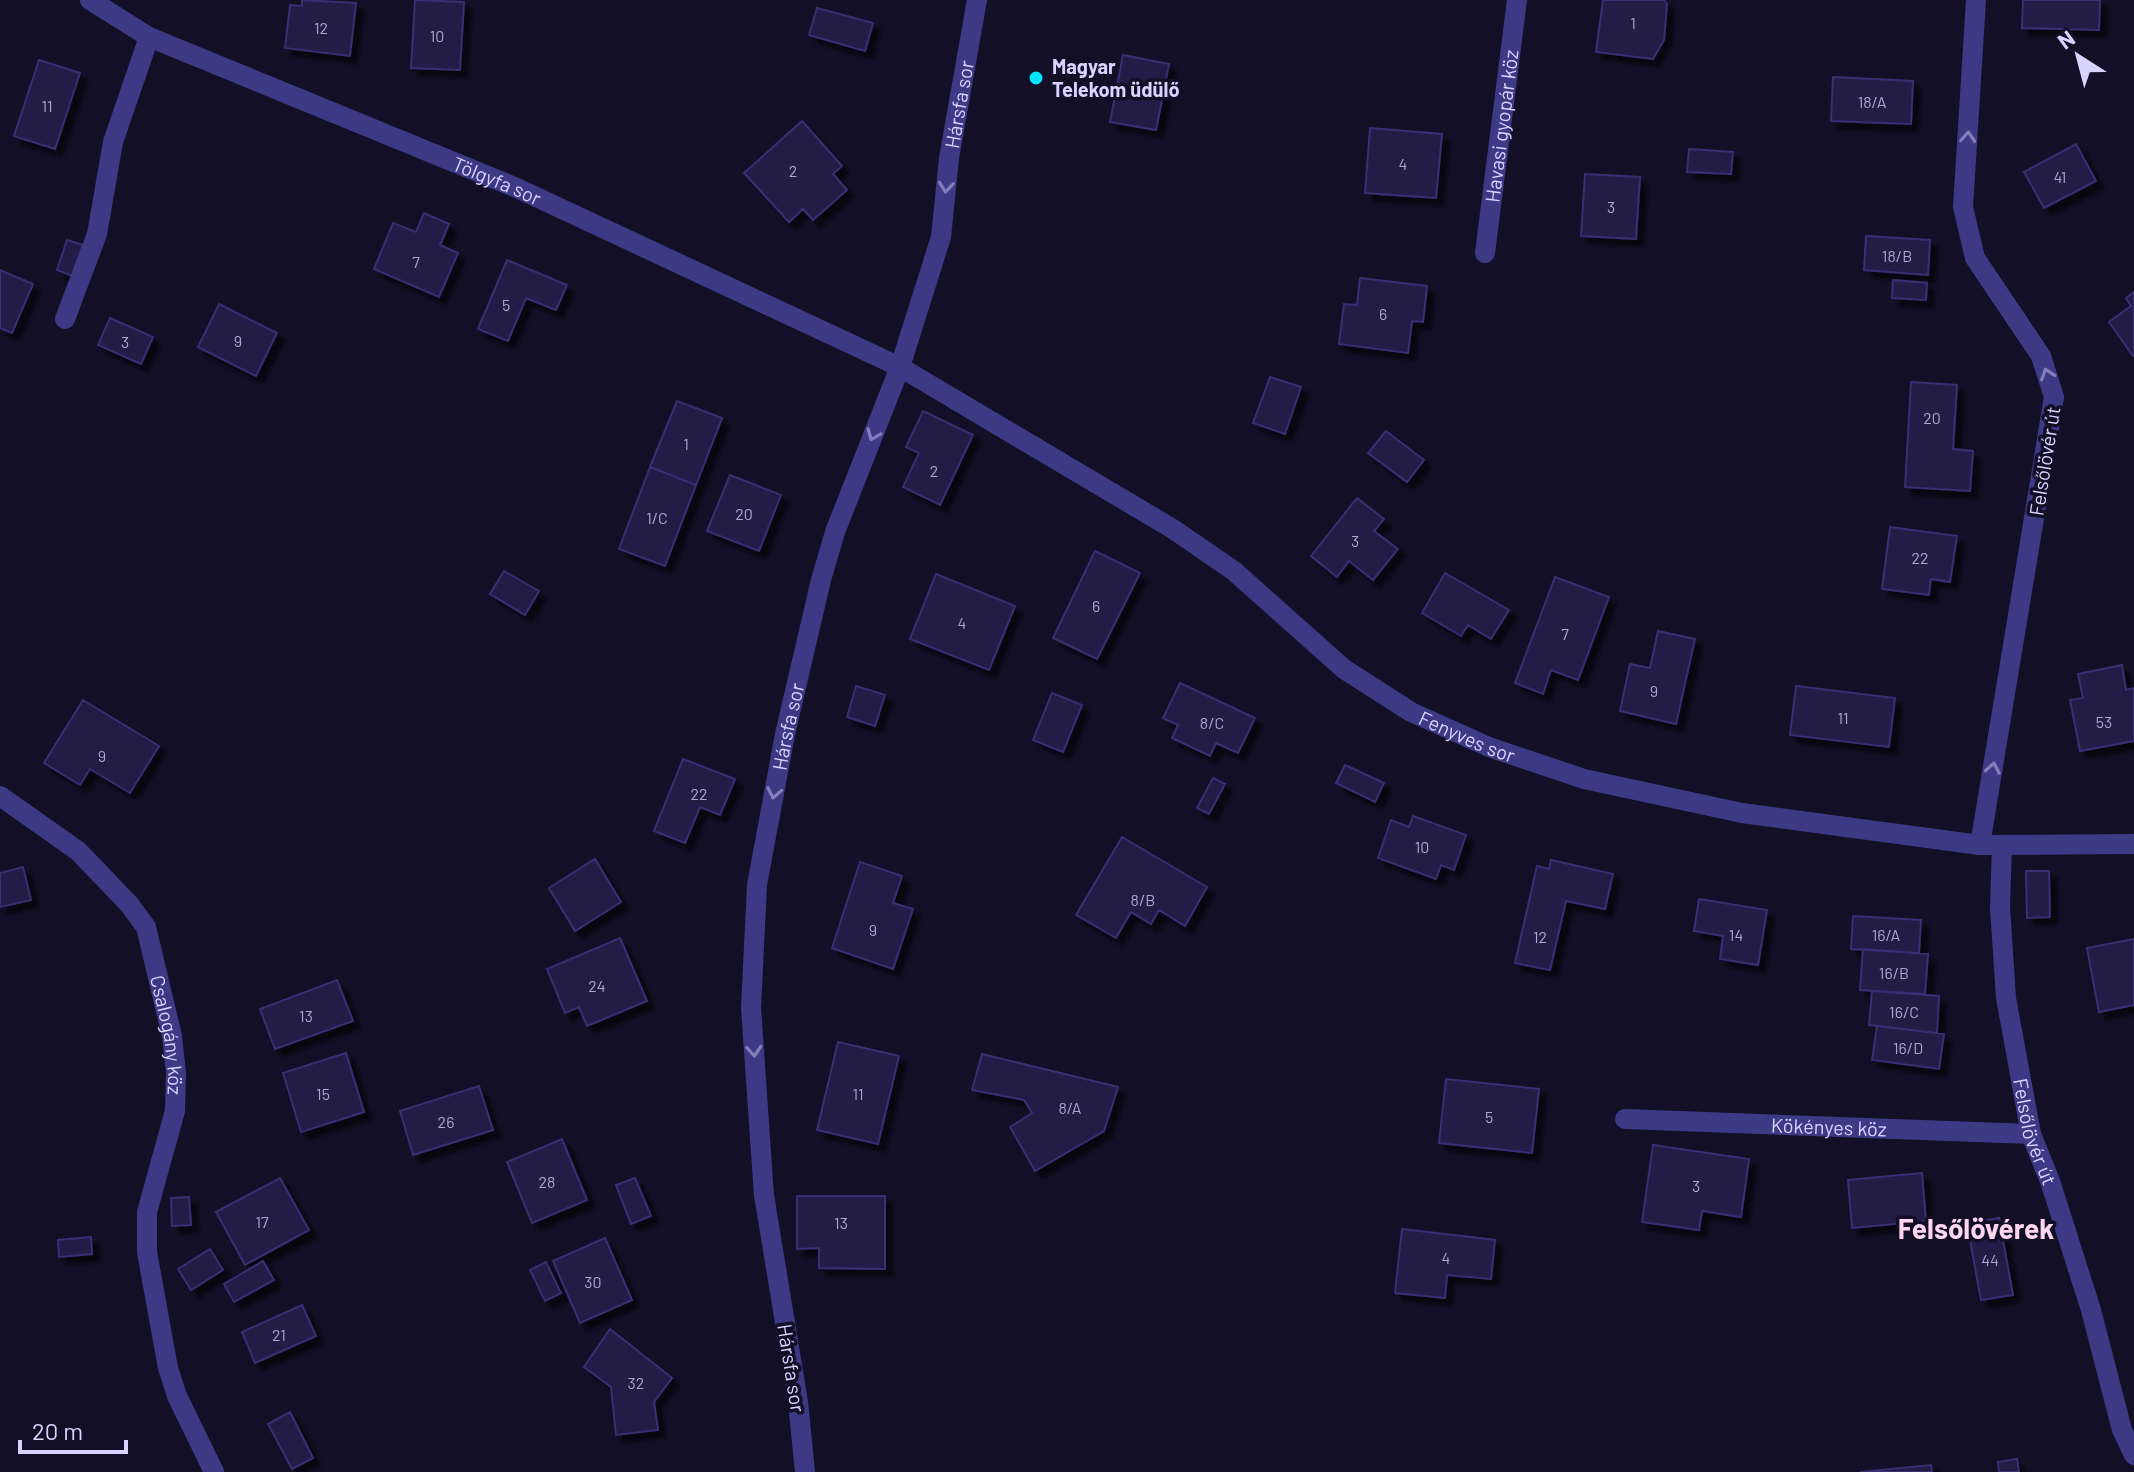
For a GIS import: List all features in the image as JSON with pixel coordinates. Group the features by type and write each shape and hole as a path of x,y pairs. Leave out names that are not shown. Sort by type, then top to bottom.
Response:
{"street":[{"name":"Tölgyfa sor","path":"90,0 149,37 517,188 900,367"},
{"name":"Hársfa sor","path":"805,1472 798,1402 764,1195 751,1008 757,885 785,734 821,580 835,532 900,367 941,237 949,158 977,0"},
{"name":"Havasi gyopár köz","path":"1485,253 1517,0"},
{"name":"Felsőlövér út","path":"1976,0 1963,207 1975,258 2041,356 2054,397 1980,845"},
{"path":"65,319 97,234 113,142 149,37"},
{"name":"Fenyves sor","path":"900,367 1173,529 1234,571 1344,669 1411,712 1489,747 1584,779 1742,813 1980,845 2134,844"},
{"name":"Csalogány köz","path":"0,796 78,851 129,904 146,927 172,1036 176,1073 175,1111 147,1212 147,1252 168,1368 177,1396 214,1472"},
{"name":"Felsőlövér út","path":"2002,845 2000,907 2006,998 2031,1134 2059,1207 2091,1310 2122,1430 2134,1455"},
{"name":"Kökényes köz","path":"1625,1119 2031,1134"}],"building":[{"path":"302,0 356,3 350,56 285,48 290,5 302,6"},
{"path":"415,0 464,2 460,70 411,68"},
{"path":"1603,0 1664,0 1667,4 1664,40 1653,59 1596,52"},
{"path":"2023,0 2100,0 2099,30 2022,28"},
{"path":"817,8 873,23 865,51 809,35"},
{"path":"1123,55 1169,64 1156,130 1110,122"},
{"path":"39,60 80,73 55,149 14,136"},
{"path":"1833,77 1913,81 1911,124 1831,121"},
{"path":"802,121 842,166 833,174 847,190 813,220 803,209 789,222 744,173"},
{"path":"1370,128 1442,134 1436,198 1365,193"},
{"path":"2076,144 2096,181 2044,208 2024,172"},
{"path":"1689,149 1733,152 1731,174 1687,172"},
{"path":"1585,174 1640,177 1636,239 1581,236"},
{"path":"424,213 449,224 440,245 458,253 439,297 374,269 393,223 416,232"},
{"path":"1866,236 1930,240 1928,275 1864,270"},
{"path":"67,240 83,245 72,276 57,270"},
{"path":"507,260 567,285 556,310 526,298 508,341 478,329"},
{"path":"0,270 33,284 12,333 0,328"},
{"path":"1360,278 1427,286 1423,322 1412,321 1408,353 1339,344 1344,304 1357,305"},
{"path":"1893,280 1927,283 1926,300 1892,298"},
{"path":"2134,292 2133,356 2109,322 2131,306 2126,298"},
{"path":"219,304 277,333 256,376 198,347"},
{"path":"110,318 153,337 141,364 98,345"},
{"path":"1270,377 1301,387 1285,434 1253,423"},
{"path":"1911,382 1957,385 1953,449 1973,451 1970,491 1905,487"},
{"path":"677,401 722,418 696,485 650,467"},
{"path":"923,411 973,435 940,505 903,487 919,453 906,447"},
{"path":"1386,431 1424,460 1407,482 1368,453"},
{"path":"650,467 696,485 665,566 619,549"},
{"path":"730,475 781,495 759,551 707,531"},
{"path":"1357,498 1384,519 1374,531 1398,549 1373,580 1349,561 1337,577 1311,556"},
{"path":"1890,527 1957,536 1950,582 1931,579 1929,595 1882,589"},
{"path":"1095,551 1140,573 1097,659 1053,638"},
{"path":"504,571 539,591 525,615 490,594"},
{"path":"1445,573 1509,610 1491,639 1468,625 1461,636 1422,613"},
{"path":"936,574 1015,606 989,670 910,639"},
{"path":"1555,577 1609,597 1578,680 1551,670 1543,694 1515,683"},
{"path":"1658,631 1695,639 1676,724 1620,711 1630,664 1650,668"},
{"path":"2122,665 2126,690 2134,688 2134,741 2080,751 2070,700 2083,698 2078,674"},
{"path":"1180,683 1255,718 1238,753 1216,743 1210,756 1172,738 1178,725 1163,718"},
{"path":"856,686 885,695 875,726 847,717"},
{"path":"1796,686 1895,698 1889,747 1790,735"},
{"path":"1052,693 1082,705 1063,752 1033,740"},
{"path":"83,700 159,746 130,793 90,769 80,785 44,763"},
{"path":"683,759 735,779 720,815 700,807 685,843 654,831"},
{"path":"1345,765 1384,783 1375,802 1336,783"},
{"path":"1213,778 1225,784 1209,814 1197,808"},
{"path":"1413,816 1466,835 1454,870 1441,865 1436,879 1378,858 1391,820 1409,827"},
{"path":"1122,837 1207,887 1185,926 1159,910 1151,924 1131,912 1116,938 1076,915"},
{"path":"595,859 621,902 575,931 549,888"},
{"path":"1551,860 1613,874 1605,909 1566,901 1550,970 1515,963 1537,866 1549,869"},
{"path":"860,862 902,876 893,903 913,909 893,969 832,948"},
{"path":"23,867 31,900 0,907 0,873"},
{"path":"2026,871 2049,871 2050,917 2027,918"},
{"path":"1699,899 1767,910 1758,965 1720,959 1723,936 1694,931"},
{"path":"1853,916 1921,920 1919,953 1851,949"},
{"path":"620,938 647,1001 587,1026 579,1007 565,1013 547,969"},
{"path":"2134,939 2134,1005 2099,1012 2087,948"},
{"path":"1863,949 1928,954 1925,994 1860,990"},
{"path":"337,980 353,1021 275,1049 260,1009"},
{"path":"1872,991 1939,996 1937,1033 1869,1025"},
{"path":"1877,1026 1944,1034 1939,1069 1872,1060"},
{"path":"838,1042 899,1056 878,1144 817,1130"},
{"path":"346,1053 364,1112 301,1132 283,1073"},
{"path":"982,1054 1118,1087 1104,1131 1035,1171 1010,1127 1032,1113 1024,1100 972,1090"},
{"path":"1446,1079 1539,1089 1532,1153 1439,1143"},
{"path":"479,1086 493,1130 413,1155 400,1111"},
{"path":"562,1139 587,1200 532,1223 507,1162"},
{"path":"1653,1145 1749,1159 1741,1217 1702,1211 1699,1230 1642,1222"},
{"path":"1922,1173 1926,1221 1852,1228 1848,1180"},
{"path":"280,1178 309,1230 245,1265 216,1212"},
{"path":"635,1178 651,1216 631,1224 616,1185"},
{"path":"797,1196 885,1196 885,1269 819,1268 819,1248 797,1249"},
{"path":"189,1197 191,1225 172,1226 171,1198"},
{"path":"1999,1218 2013,1295 1981,1300 1967,1224"},
{"path":"1402,1229 1495,1240 1491,1279 1447,1275 1445,1298 1395,1293"},
{"path":"91,1237 92,1254 59,1257 58,1240"},
{"path":"605,1238 632,1300 580,1323 553,1261"},
{"path":"210,1249 223,1270 191,1290 178,1269"},
{"path":"263,1261 274,1280 234,1302 224,1284"},
{"path":"546,1262 561,1293 545,1301 530,1270"},
{"path":"302,1305 316,1336 255,1363 242,1332"},
{"path":"610,1329 672,1378 654,1402 658,1430 616,1435 611,1387 584,1367"},
{"path":"290,1412 313,1458 292,1469 268,1424"},
{"path":"2017,1459 2019,1472 1999,1472 1998,1462"},
{"path":"1931,1465 1932,1472 1860,1472"}],"place":[{"name":"Magyar Telekom üdülő","path":"1036,78"}],"district":[{"name":"Felsőlövérek","path":"1976,1228"}]}
